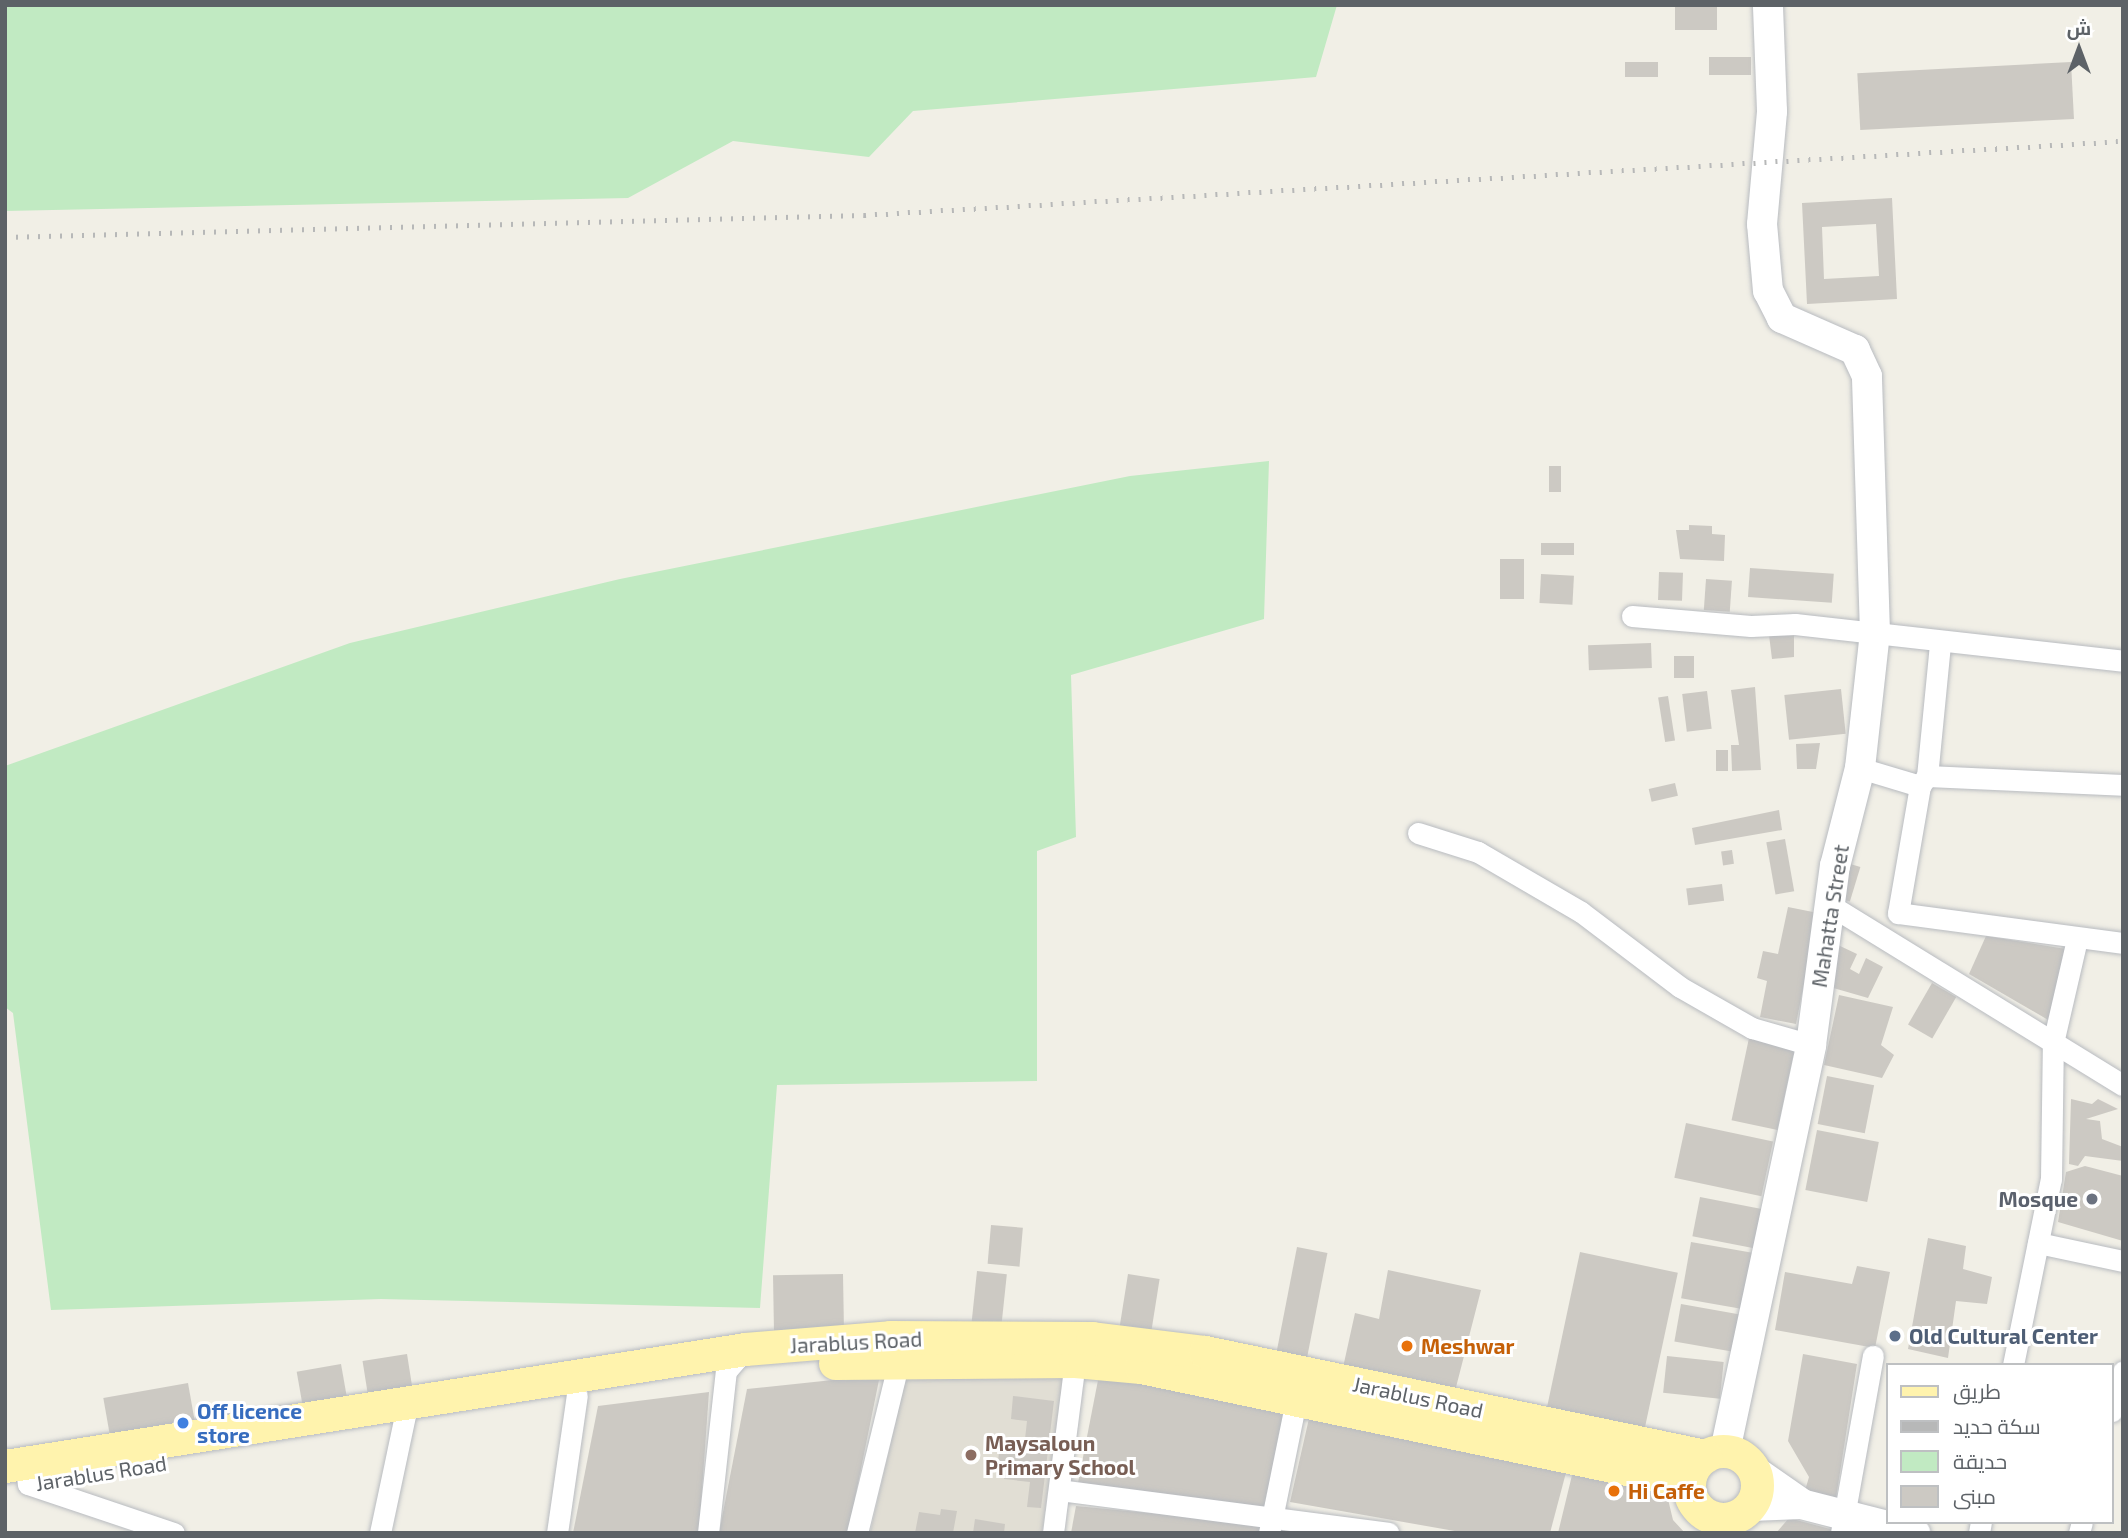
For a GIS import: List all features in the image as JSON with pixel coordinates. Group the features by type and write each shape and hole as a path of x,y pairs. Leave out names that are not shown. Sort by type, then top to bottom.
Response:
{"main road":[{"name":"Mahatta Street","path":"1706,1463 1811,1045 1830,905 1860,768 1875,633 1867,376 1855,350 1782,318 1768,291 1762,224 1772,111 1768,5"},
{"name":"Jarablus Road","path":"16,1475 402,1417 736,1360 890,1337 1092,1338 1205,1352 1706,1463"},
{"name":"Jarablus Road","path":"402,1417 578,1395 736,1360 1075,1361 1706,1463"},
{"path":"1801,1504 1751,1506 1711,1525 1694,1504 1706,1463 1755,1471 1801,1504 1843,1524 1915,1533"},
{"path":"1751,1506 1755,1471"}],"street":[{"path":"1632,616 1875,633 1940,644 2123,661"},
{"path":"1940,644 1924,781 1898,913 2077,939 2123,943"},
{"path":"1860,768 1924,781 2123,785"},
{"path":"1418,833 1478,852 1581,912 1680,987 1752,1027 1811,1045"},
{"path":"1830,905 2123,1085"},
{"path":"2013,1363 2051,1179 2053,1043 2077,939"},
{"path":"2038,1243 2123,1261"},
{"path":"1843,1524 1873,1356"},
{"path":"708,1533 736,1360"},
{"path":"857,1533 899,1361"},
{"path":"1053,1533 1075,1361"},
{"path":"2114,1404 2123,1371"},
{"path":"557,1533 578,1395"},
{"path":"1271,1523 1297,1395"},
{"path":"380,1533 402,1417"},
{"path":"16,1475 174,1533"},
{"path":"1059,1490 1271,1523 1388,1533"}],"shaded area":[{"name":"Maysaloun Primary School","path":"1065,1374 1042,1533 870,1533 906,1377"}],"green space":[{"path":"5,5 1337,5 1316,77 913,111 869,157 733,141 628,198 5,211"},
{"path":"1269,461 1264,619 1071,675 1076,837 1037,851 1037,1081 777,1085 760,1308 381,1299 51,1310 13,1013 5,1007 5,766 350,643 620,579 1130,476"}],"building":[{"path":"1675,5 1717,5 1717,30 1675,30"},
{"path":"1709,57 1751,57 1751,75 1709,75"},
{"path":"1625,62 1658,62 1658,77 1625,77"},
{"path":"2071,62 2074,119 1860,130 1857,73"},
{"path":"1892,198 1897,299 1807,304 1802,203","holes":["1876,224 1879,276 1824,279 1822,227"]},
{"path":"1549,466 1561,466 1561,492 1549,492"},
{"path":"1689,525 1712,526 1712,534 1725,535 1724,561 1680,559 1676,530 1689,530"},
{"path":"1541,543 1574,543 1574,555 1541,555"},
{"path":"1500,559 1524,559 1524,599 1500,599"},
{"path":"1750,568 1834,574 1832,603 1748,597"},
{"path":"1659,572 1683,573 1682,601 1658,600"},
{"path":"1541,574 1574,576 1572,605 1539,603"},
{"path":"1706,579 1732,581 1730,612 1704,610"},
{"path":"1794,634 1794,657 1772,659 1769,635"},
{"path":"1651,643 1652,668 1589,670 1588,645"},
{"path":"1674,656 1694,656 1694,678 1674,678"},
{"path":"1755,687 1761,770 1732,771 1731,745 1739,745 1731,690"},
{"path":"1841,689 1846,734 1789,740 1784,695"},
{"path":"1707,691 1712,729 1687,732 1682,694"},
{"path":"1668,696 1675,740 1665,742 1658,698"},
{"path":"1820,743 1816,769 1797,769 1796,744"},
{"path":"1716,750 1728,750 1728,771 1716,771"},
{"path":"1675,783 1678,796 1652,802 1649,789"},
{"path":"1779,810 1782,830 1695,845 1692,828"},
{"path":"1785,839 1794,891 1775,894 1766,842"},
{"path":"1732,850 1734,864 1723,865 1721,852"},
{"path":"1847,863 1860,867 1850,902 1836,897"},
{"path":"1722,884 1724,901 1688,905 1686,888"},
{"path":"1788,907 1818,913 1796,1024 1760,1017 1767,981 1757,978 1763,951 1778,954"},
{"path":"1986,936 2066,949 2050,1021 1969,974"},
{"path":"1838,945 1857,954 1850,969 1859,974 1866,958 1883,967 1868,998 1830,987"},
{"path":"1932,983 1956,997 1932,1039 1908,1025"},
{"path":"1839,995 1893,1007 1881,1045 1894,1055 1882,1078 1824,1065"},
{"path":"1749,1038 1795,1048 1778,1130 1732,1120"},
{"path":"1827,1076 1874,1085 1865,1133 1818,1124"},
{"path":"2071,1099 2092,1104 2098,1099 2118,1109 2086,1119 2100,1121 2102,1139 2123,1147 2123,1161 2085,1156 2078,1166 2069,1164"},
{"path":"1686,1123 1773,1142 1761,1196 1674,1178"},
{"path":"1817,1130 1879,1142 1867,1202 1805,1190"},
{"name":"Mosque","path":"2085,1166 2123,1176 2123,1241 2058,1222 2066,1172"},
{"path":"1700,1197 1767,1210 1759,1249 1692,1236"},
{"path":"991,1225 1023,1228 1019,1267 988,1264"},
{"path":"1928,1238 1966,1246 1963,1269 1992,1277 1987,1304 1956,1301 1948,1358 1908,1349"},
{"path":"1691,1242 1758,1254 1748,1310 1681,1298"},
{"path":"1297,1247 1327,1253 1306,1364 1275,1358"},
{"path":"1580,1252 1678,1273 1644,1431 1546,1410"},
{"path":"1857,1266 1890,1272 1875,1348 1775,1330 1785,1272 1852,1284"},
{"name":"Meshwar","path":"1388,1270 1481,1290 1454,1395 1342,1372 1355,1313 1379,1319"},
{"path":"977,1271 1007,1274 1001,1328 971,1325"},
{"path":"843,1274 844,1329 774,1330 773,1275"},
{"path":"1128,1274 1160,1279 1150,1338 1119,1333"},
{"path":"1681,1304 1747,1316 1740,1353 1674,1341"},
{"path":"407,1354 413,1394 369,1401 363,1361"},
{"path":"1803,1354 1857,1364 1836,1498 1804,1494 1809,1477 1788,1441"},
{"path":"1667,1356 1724,1362 1720,1399 1663,1393"},
{"path":"341,1364 348,1405 304,1413 297,1372"},
{"path":"880,1375 848,1533 719,1533 747,1389"},
{"path":"1099,1375 1285,1411 1264,1518 1078,1482"},
{"path":"188,1383 196,1428 111,1443 103,1398"},
{"path":"709,1392 699,1533 573,1533 598,1406"},
{"path":"1013,1396 1054,1401 1041,1508 1027,1507 1030,1482 1004,1479 1006,1462 998,1461 1000,1445 1024,1448 1027,1421 1011,1419"},
{"path":"1310,1414 1568,1465 1550,1533 1466,1533 1290,1502"},
{"path":"1574,1467 1666,1491 1673,1520 1685,1533 1558,1533"},
{"path":"1076,1506 1263,1524 1261,1533 1071,1533"},
{"path":"941,1509 957,1511 953,1533 915,1533 919,1512 940,1515"},
{"path":"1789,1518 1834,1530 1833,1533 1776,1533"},
{"path":"975,1519 1005,1524 1004,1533 973,1533"}],"railway":[{"path":"5,237 864,215 2123,141"}],"place":[{"name":"Mosque","path":"2092,1199"},
{"name":"Old Cultural Center","path":"1895,1336"},
{"name":"Meshwar","path":"1407,1346"},
{"name":"Off licence store","path":"183,1423"},
{"name":"Maysaloun Primary School","path":"971,1455"},
{"name":"Hi Caffe","path":"1614,1491"}]}
